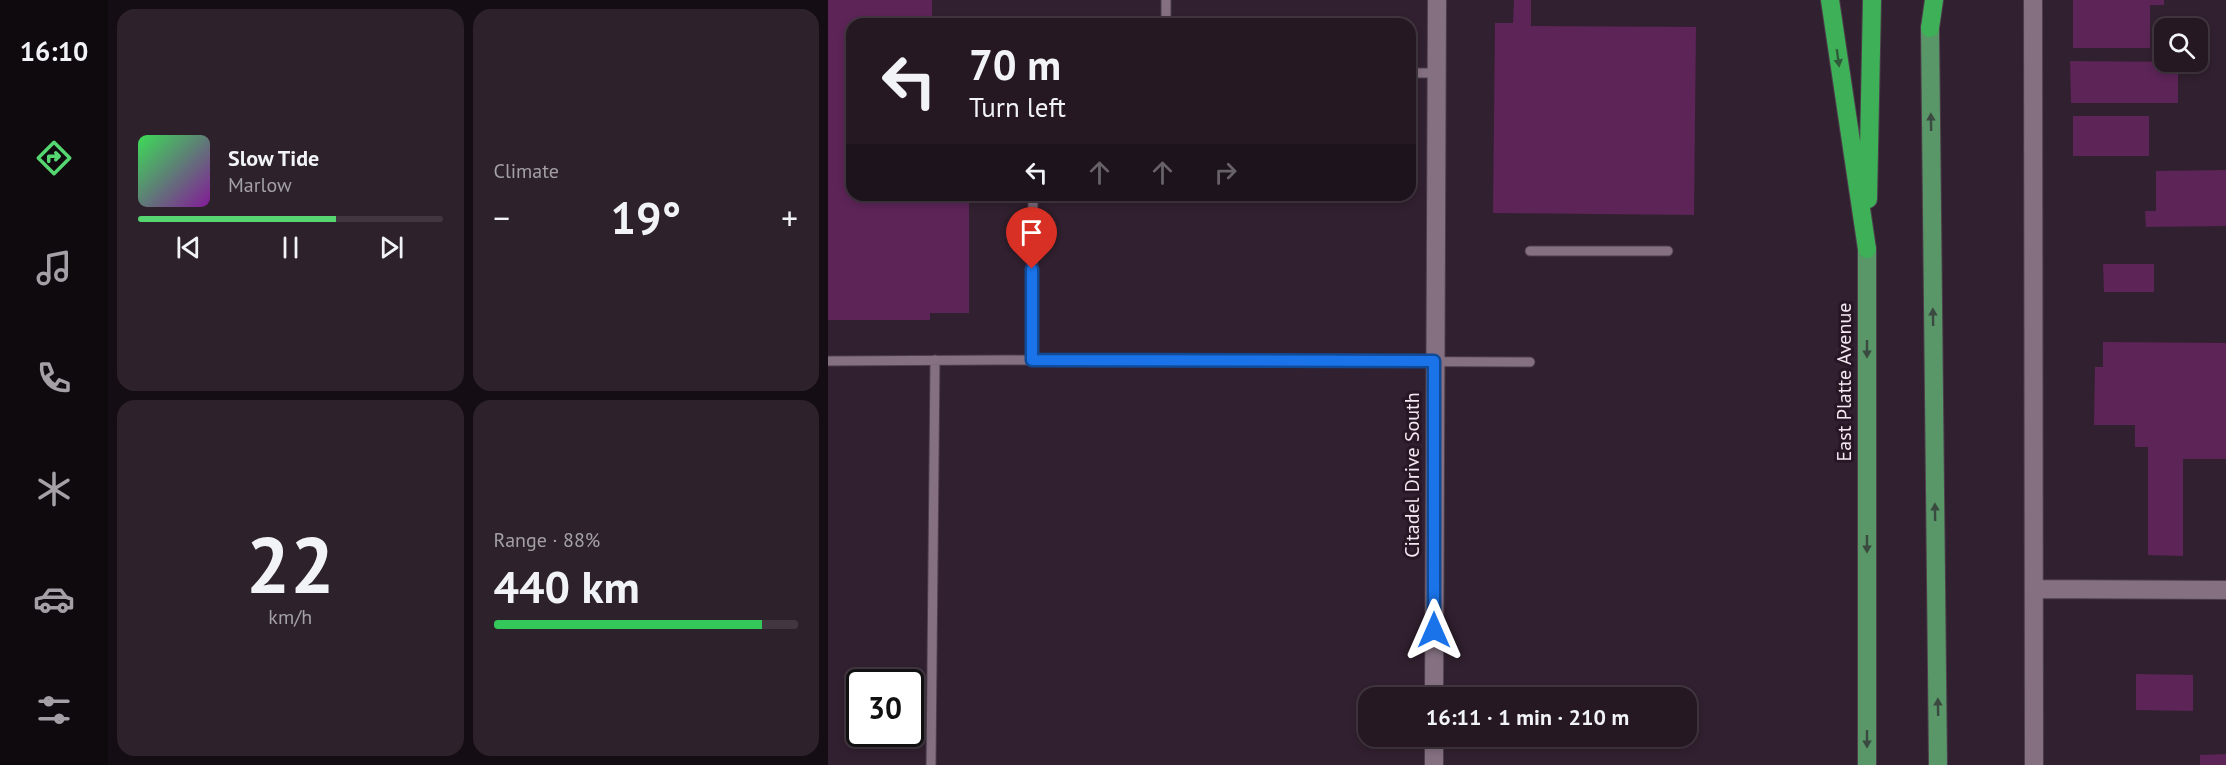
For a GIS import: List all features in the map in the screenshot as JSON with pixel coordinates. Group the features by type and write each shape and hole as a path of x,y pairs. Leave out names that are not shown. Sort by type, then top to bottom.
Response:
{"highway":[{"path":"1830,0 1867,249"},
{"name":"East Platte Avenue","path":"1867,249 1872,0"},
{"path":"1930,28 1932,0"}],"main road":[{"path":"1930,28 1938,765"},
{"name":"East Platte Avenue","path":"1867,249 1867,765"}],"street":[{"name":"Citadel Drive South","path":"1434,687 1437,0"},
{"path":"2033,0 2034,765"},
{"path":"2034,589 2226,590"},
{"path":"1434,747 1434,765"}],"lane":[{"path":"1166,0 1166,18"},
{"path":"1416,73 1437,73"},
{"path":"1032,360 1033,201"},
{"path":"1530,251 1668,251"},
{"path":"931,765 935,360"},
{"path":"828,361 1530,362"}],"building":[{"path":"828,0 932,0 932,18 846,18 846,201 969,201 969,313 930,313 930,320 828,320"},
{"path":"1514,0 1531,0 1531,26 1696,27 1694,215 1493,213 1495,23 1513,23"},
{"path":"2073,0 2164,0 2164,5 2150,5 2150,48 2073,48"},
{"path":"2070,61 2154,62 2154,72 2178,72 2178,103 2071,103"},
{"path":"2073,116 2149,116 2149,156 2073,156"},
{"path":"2226,170 2226,226 2146,227 2145,211 2156,211 2156,171"},
{"path":"2103,264 2154,264 2154,292 2104,292"},
{"path":"2103,342 2226,343 2226,459 2183,459 2183,556 2148,555 2148,447 2135,447 2135,425 2094,425 2095,367 2103,367"},
{"path":"2136,674 2193,675 2193,711 2136,710"},
{"path":"2226,754 2226,765 2200,765 2200,755"}],"route":[{"path":"1032,269 1032,360 1434,361 1434,630"}]}
